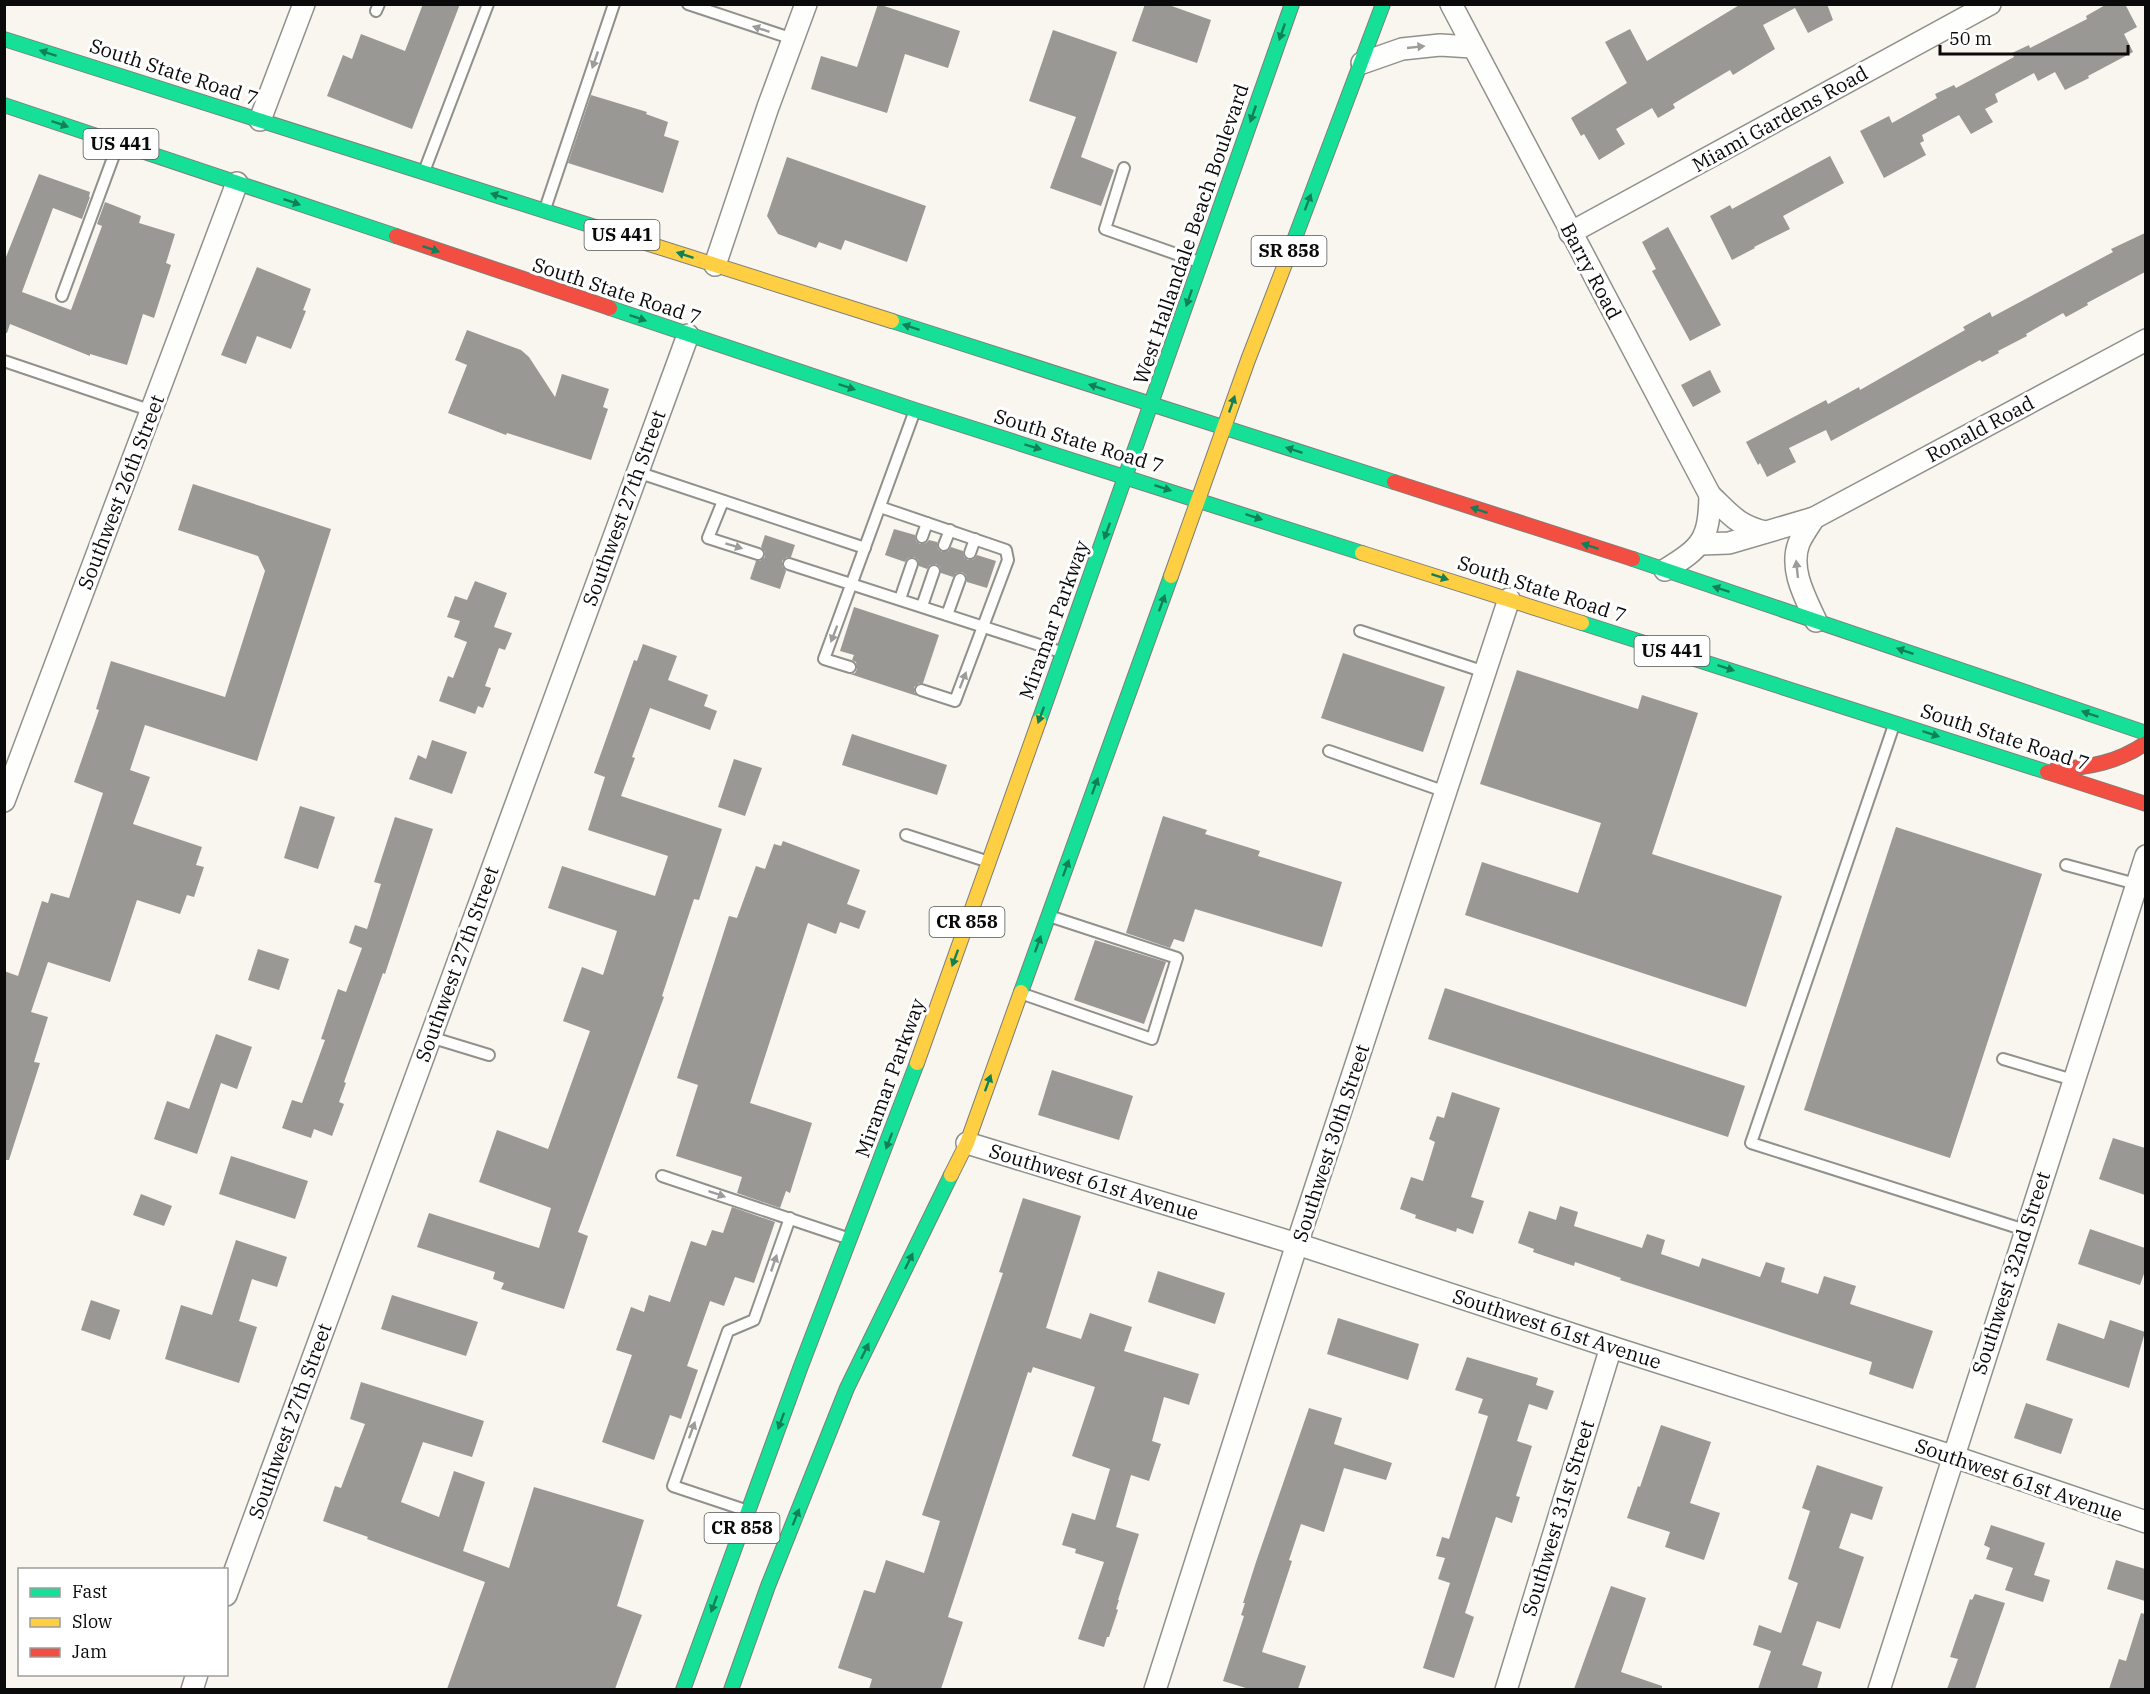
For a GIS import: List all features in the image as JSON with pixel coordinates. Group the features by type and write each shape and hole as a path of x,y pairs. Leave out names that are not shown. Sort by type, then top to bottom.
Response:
{"main road":[{"name":"West Hallandale Beach Boulevard","path":"1127,476 1292,4"},
{"name":"SR 858","path":"1199,499 1252,349 1383,4"},
{"name":"South State Road 7","path":"4,39 1224,427 1665,570 2145,732"},
{"name":"South State Road 7","path":"4,105 915,410 1509,598 2145,804"},
{"name":"Miramar Parkway","path":"682,1689 899,1113 1127,476"},
{"name":"CR 858","path":"731,1689 768,1586 847,1388 967,1143 1199,499"},
{"path":"2042,770 2082,768 2111,762 2134,752 2145,743"}],"street":[{"path":"260,120 304,4"},
{"path":"714,265 806,4"},
{"name":"Barry Road","path":"1451,4 1710,495 1738,522 1749,528 1766,532"},
{"name":"Miami Gardens Road","path":"1570,233 1990,4"},
{"path":"1362,63 1402,49 1440,45 1472,47"},
{"name":"Southwest 26th Street","path":"4,801 237,183"},
{"name":"Southwest 27th Street","path":"228,1590 688,335"},
{"name":"Ronald Road","path":"1700,544 1729,543 1814,518 2145,340"},
{"path":"1665,570 1688,556 1700,544 1710,521 1710,495"},
{"path":"1814,518 1799,542 1796,554 1798,578 1816,621"},
{"name":"Southwest 30th Street","path":"1155,1689 1509,598"},
{"name":"Southwest 32nd Street","path":"1879,1689 2145,856"},
{"name":"Southwest 61st Avenue","path":"967,1143 1298,1244 1952,1456 2145,1522"},
{"name":"Southwest 31st Street","path":"1506,1689 1611,1347"}],"lane":[{"path":"424,172 488,4"},
{"path":"544,211 614,4"},
{"path":"688,4 793,39"},
{"path":"62,296 118,143"},
{"path":"1124,168 1105,229 1202,263"},
{"path":"4,361 152,411"},
{"path":"850,667 824,659 915,410"},
{"path":"636,472 865,548"},
{"path":"723,501 708,538 758,554"},
{"path":"880,507 1006,549 1008,560 955,701 921,690"},
{"path":"922,537 927,523"},
{"path":"944,545 950,531"},
{"path":"970,553 975,539"},
{"path":"789,564 1064,653"},
{"path":"900,599 912,564"},
{"path":"922,606 934,571"},
{"path":"947,615 960,579"},
{"path":"1360,632 1485,672"},
{"path":"1895,722 1751,1143 2025,1230"},
{"path":"1329,751 1446,792"},
{"path":"906,835 989,862"},
{"path":"2066,865 2136,884"},
{"path":"1020,994 1152,1039 1177,958 1049,916"},
{"path":"430,1037 489,1055"},
{"path":"2003,1059 2073,1080"},
{"path":"662,1176 850,1239"},
{"path":"748,1511 673,1485 728,1331 754,1320 790,1218"}],"building":[{"path":"423,4 460,4 412,129 327,96 343,55 352,59 361,34 405,51"},
{"path":"878,4 960,31 948,68 905,54 887,113 811,89 821,56 857,67"},
{"path":"1145,4 1166,4 1211,20 1197,63 1132,41"},
{"path":"1741,4 1827,4 1833,20 1808,33 1795,8 1763,25 1775,49 1733,75 1730,70 1673,104 1675,108 1658,118 1652,108 1616,129 1625,144 1599,160 1584,134 1581,136 1571,118 1627,83 1605,42 1630,29 1647,61"},
{"path":"2107,4 2125,4 2137,27 2124,34 2133,52 2065,90 2055,72 2038,81 2034,73 1995,94 1998,102 1985,109 1993,122 1971,134 1959,115 1922,135 1924,141 1920,143 1926,155 1884,178 1860,131 1889,116 1892,123 1937,98 1935,94 1954,85 1956,88 2014,57 2012,53 2029,45 2030,48 2087,19 2086,16"},
{"path":"1053,30 1117,52 1081,157 1114,170 1101,206 1050,188 1076,117 1029,101"},
{"path":"591,95 647,112 646,114 668,122 664,136 679,141 663,193 568,163"},
{"path":"1830,156 1844,183 1783,216 1790,229 1732,260 1710,216 1730,205 1732,209"},
{"path":"787,157 926,206 907,262 845,240 841,250 819,242 816,248 778,234 767,216"},
{"path":"39,174 90,192 90,197 82,219 53,208 22,292 71,310 102,226 97,224 105,202 141,216 139,223 175,234 166,263 171,265 154,318 143,314 127,365 90,354 90,356 10,324 7,333 4,333 4,262"},
{"path":"1668,227 1721,325 1690,341 1652,271 1656,269 1642,242"},
{"path":"2145,233 2145,272 2066,317 2063,313 1998,351 1999,353 1982,362 1980,360 1831,441 1826,430 1789,448 1796,462 1767,477 1760,463 1758,465 1746,442 1826,400 1828,404 1859,387 1860,390 1965,330 1963,327 1990,312 1992,317 2113,252 2111,249"},
{"path":"257,267 311,289 303,310 306,311 291,349 257,336 246,364 221,355"},
{"path":"467,330 521,350 529,357 555,397 562,374 609,389 603,407 608,409 591,460 507,433 506,435 448,413 467,365 455,360"},
{"path":"1710,370 1721,392 1693,407 1681,385"},
{"path":"193,484 331,529 257,761 145,725 130,770 150,777 133,824 202,847 196,865 204,867 194,897 187,895 180,914 137,900 110,982 48,962 31,1012 48,1017 34,1062 40,1063 9,1160 4,1160 4,971 18,976 42,901 48,903 51,893 69,898 103,793 74,782 99,710 96,709 111,661 225,697 265,571 258,556 178,530"},
{"path":"894,529 915,535 916,541 920,544 929,540 937,542 938,549 942,552 948,551 951,547 963,551 964,557 968,560 974,559 977,555 996,561 987,588 967,582 966,575 962,572 956,573 953,577 941,573 940,567 936,564 930,565 927,569 919,566 918,560 914,557 908,558 905,562 885,555"},
{"path":"765,535 795,545 791,557 782,561 782,566 786,571 780,589 750,579 756,561 765,557 765,552 761,547"},
{"path":"475,581 507,593 494,627 512,633 505,650 499,648 485,686 491,688 483,708 478,706 475,714 439,701 448,676 453,678 467,642 454,637 460,621 447,617 455,596 467,600"},
{"path":"854,607 939,635 923,683 914,687 917,696 850,674 855,673 857,669 856,662 852,660 854,655 840,651"},
{"path":"643,644 677,656 668,680 708,695 704,706 717,711 710,730 650,708 621,796 722,829 699,900 694,899 662,996 664,997 578,1232 588,1236 564,1309 501,1289 504,1283 493,1279 495,1272 417,1247 429,1213 539,1248 551,1208 479,1182 497,1130 548,1149 590,1031 563,1021 582,967 603,975 617,931 548,908 562,866 655,896 668,856 588,830 605,777 594,773 634,660 637,661"},
{"path":"1343,653 1445,687 1423,752 1321,718"},
{"path":"1517,670 1638,709 1642,695 1698,713 1652,854 1782,896 1746,1007 1465,915 1482,862 1578,893 1601,823 1480,784"},
{"path":"852,734 947,765 937,795 842,765"},
{"path":"432,740 467,752 452,794 409,779 418,755 426,759"},
{"path":"734,759 762,768 745,816 718,807"},
{"path":"300,806 335,817 318,869 284,858"},
{"path":"1163,816 1207,830 1205,834 1260,851 1258,856 1342,882 1322,947 1195,909 1184,942 1174,939 1170,948 1126,933"},
{"path":"395,817 433,829 385,974 383,973 344,1082 346,1083 339,1102 344,1104 332,1136 314,1129 311,1138 282,1128 292,1100 302,1103 325,1040 321,1039 338,989 346,992 362,948 349,943 355,925 367,929 381,884 374,882"},
{"path":"1896,827 2042,874 1950,1158 1804,1110"},
{"path":"783,841 860,870 847,904 866,911 859,929 840,922 836,934 808,923 750,1103 812,1123 790,1193 786,1191 780,1208 737,1193 742,1177 676,1156 698,1085 677,1078 729,916 737,918 756,866 765,869 774,844 781,846"},
{"path":"1095,940 1166,962 1144,1024 1074,1000"},
{"path":"258,949 289,959 279,990 248,980"},
{"path":"1445,988 1745,1086 1728,1137 1428,1039"},
{"path":"216,1034 252,1047 237,1089 221,1083 197,1154 154,1139 167,1101 189,1109"},
{"path":"1052,1070 1133,1096 1119,1140 1038,1115"},
{"path":"1452,1092 1500,1108 1471,1197 1484,1201 1473,1234 1457,1228 1456,1232 1415,1218 1416,1215 1400,1209 1411,1177 1423,1181 1435,1142 1429,1139 1437,1116 1444,1118"},
{"path":"2113,1138 2145,1148 2145,1195 2099,1179"},
{"path":"231,1156 308,1181 295,1219 219,1194"},
{"path":"141,1194 172,1206 164,1226 133,1215"},
{"path":"1023,1198 1081,1216 1046,1328 1081,1339 1090,1313 1132,1327 1124,1351 1199,1374 1189,1405 1164,1397 1152,1441 1161,1444 1149,1481 1131,1475 1116,1527 1139,1534 1118,1600 1116,1609 1118,1610 1104,1647 1078,1639 1104,1562 1075,1553 1076,1549 1062,1545 1072,1513 1095,1520 1110,1469 1072,1456 1095,1387 1033,1367 1031,1373 1028,1372 948,1617 963,1622 941,1689 869,1689 872,1679 838,1668 864,1590 875,1593 886,1560 924,1573 940,1521 922,1515 1003,1273 999,1272"},
{"path":"1560,1206 1578,1212 1574,1226 1642,1248 1647,1234 1665,1240 1661,1254 1699,1267 1702,1258 1760,1277 1766,1262 1785,1268 1781,1282 1818,1294 1824,1276 1856,1286 1850,1304 1933,1331 1913,1389 1869,1374 1872,1362 1620,1280 1621,1278 1575,1262 1574,1266 1533,1252 1534,1249 1518,1243 1529,1211 1556,1220"},
{"path":"732,1207 775,1222 754,1283 735,1277 724,1306 710,1301 687,1366 698,1370 681,1419 670,1415 654,1460 602,1442 632,1355 616,1350 631,1307 644,1312 649,1295 670,1302 691,1241 706,1246 712,1230 723,1233"},
{"path":"2090,1229 2145,1248 2145,1271 2140,1285 2078,1264"},
{"path":"236,1240 287,1257 277,1287 252,1279 239,1321 257,1327 239,1383 165,1359 181,1305 212,1315"},
{"path":"1158,1271 1225,1293 1215,1324 1148,1302"},
{"path":"392,1295 478,1322 466,1356 381,1329"},
{"path":"91,1300 120,1310 110,1340 81,1330"},
{"path":"1338,1318 1419,1344 1408,1380 1327,1354"},
{"path":"2110,1320 2145,1332 2129,1388 2046,1360 2058,1323 2104,1339"},
{"path":"1467,1357 1538,1378 1536,1385 1554,1391 1547,1410 1529,1404 1517,1441 1532,1446 1516,1496 1520,1497 1512,1523 1496,1517 1465,1613 1474,1617 1454,1678 1423,1668 1450,1583 1438,1579 1445,1558 1436,1556 1442,1537 1449,1539 1488,1416 1478,1413 1483,1399 1455,1390"},
{"path":"361,1382 484,1421 472,1457 423,1442 401,1502 439,1517 454,1471 485,1482 463,1551 509,1568 534,1487 644,1520 617,1606 642,1615 615,1689 447,1689 485,1582 323,1521 335,1486 341,1488 365,1424 350,1419"},
{"path":"2026,1403 2073,1419 2061,1454 2014,1438"},
{"path":"1309,1408 1342,1418 1334,1444 1392,1463 1386,1480 1344,1468 1324,1532 1301,1524 1289,1560 1292,1561 1262,1652 1306,1666 1298,1689 1249,1689 1223,1681 1244,1616 1241,1615 1245,1603 1243,1603"},
{"path":"1661,1425 1711,1442 1690,1503 1720,1513 1704,1560 1665,1547 1670,1532 1627,1518"},
{"path":"1817,1465 1883,1487 1872,1520 1851,1513 1839,1548 1864,1557 1840,1629 1817,1621 1802,1665 1822,1672 1817,1689 1758,1689 1771,1651 1753,1645 1759,1625 1781,1633 1798,1583 1788,1579 1810,1511 1802,1508"},
{"path":"1991,1525 2045,1543 2034,1575 2050,1580 2043,1602 2005,1590 2013,1568 1986,1559 1990,1548 1984,1545"},
{"path":"2116,1560 2145,1569 2145,1601 2107,1589"},
{"path":"1611,1586 1646,1598 1621,1672 1662,1686 1662,1689 1574,1689"},
{"path":"1975,1594 2005,1603 1975,1689 1947,1689 1958,1659 1950,1657 1970,1599 1972,1600"},
{"path":"2141,1613 2145,1614 2145,1689 2109,1689 2119,1659 2126,1661"}],"traffic: fast":[{"path":"1039,721 1292,4"},
{"path":"1290,251 1383,4"},
{"path":"4,39 608,231"},
{"path":"4,105 396,236"},
{"path":"610,308 915,410 1362,553"},
{"path":"892,321 1394,482"},
{"path":"1633,559 2146,733"},
{"path":"1021,992 1171,576"},
{"path":"1582,623 2047,772"},
{"path":"683,1690 801,1366 917,1063"},
{"path":"731,1690 768,1586 847,1388 951,1175"}],"traffic: slow":[{"path":"608,231 892,321"},
{"path":"1171,576 1248,360 1290,251"},
{"path":"1362,553 1582,623"},
{"path":"917,1063 1039,721"},
{"path":"951,1175 967,1143 1021,992"}],"traffic: jam":[{"path":"396,236 610,308"},
{"path":"1394,482 1633,559"},
{"path":"2056,769 2103,763 2125,755 2146,743"},
{"path":"2047,772 2146,804"}]}
